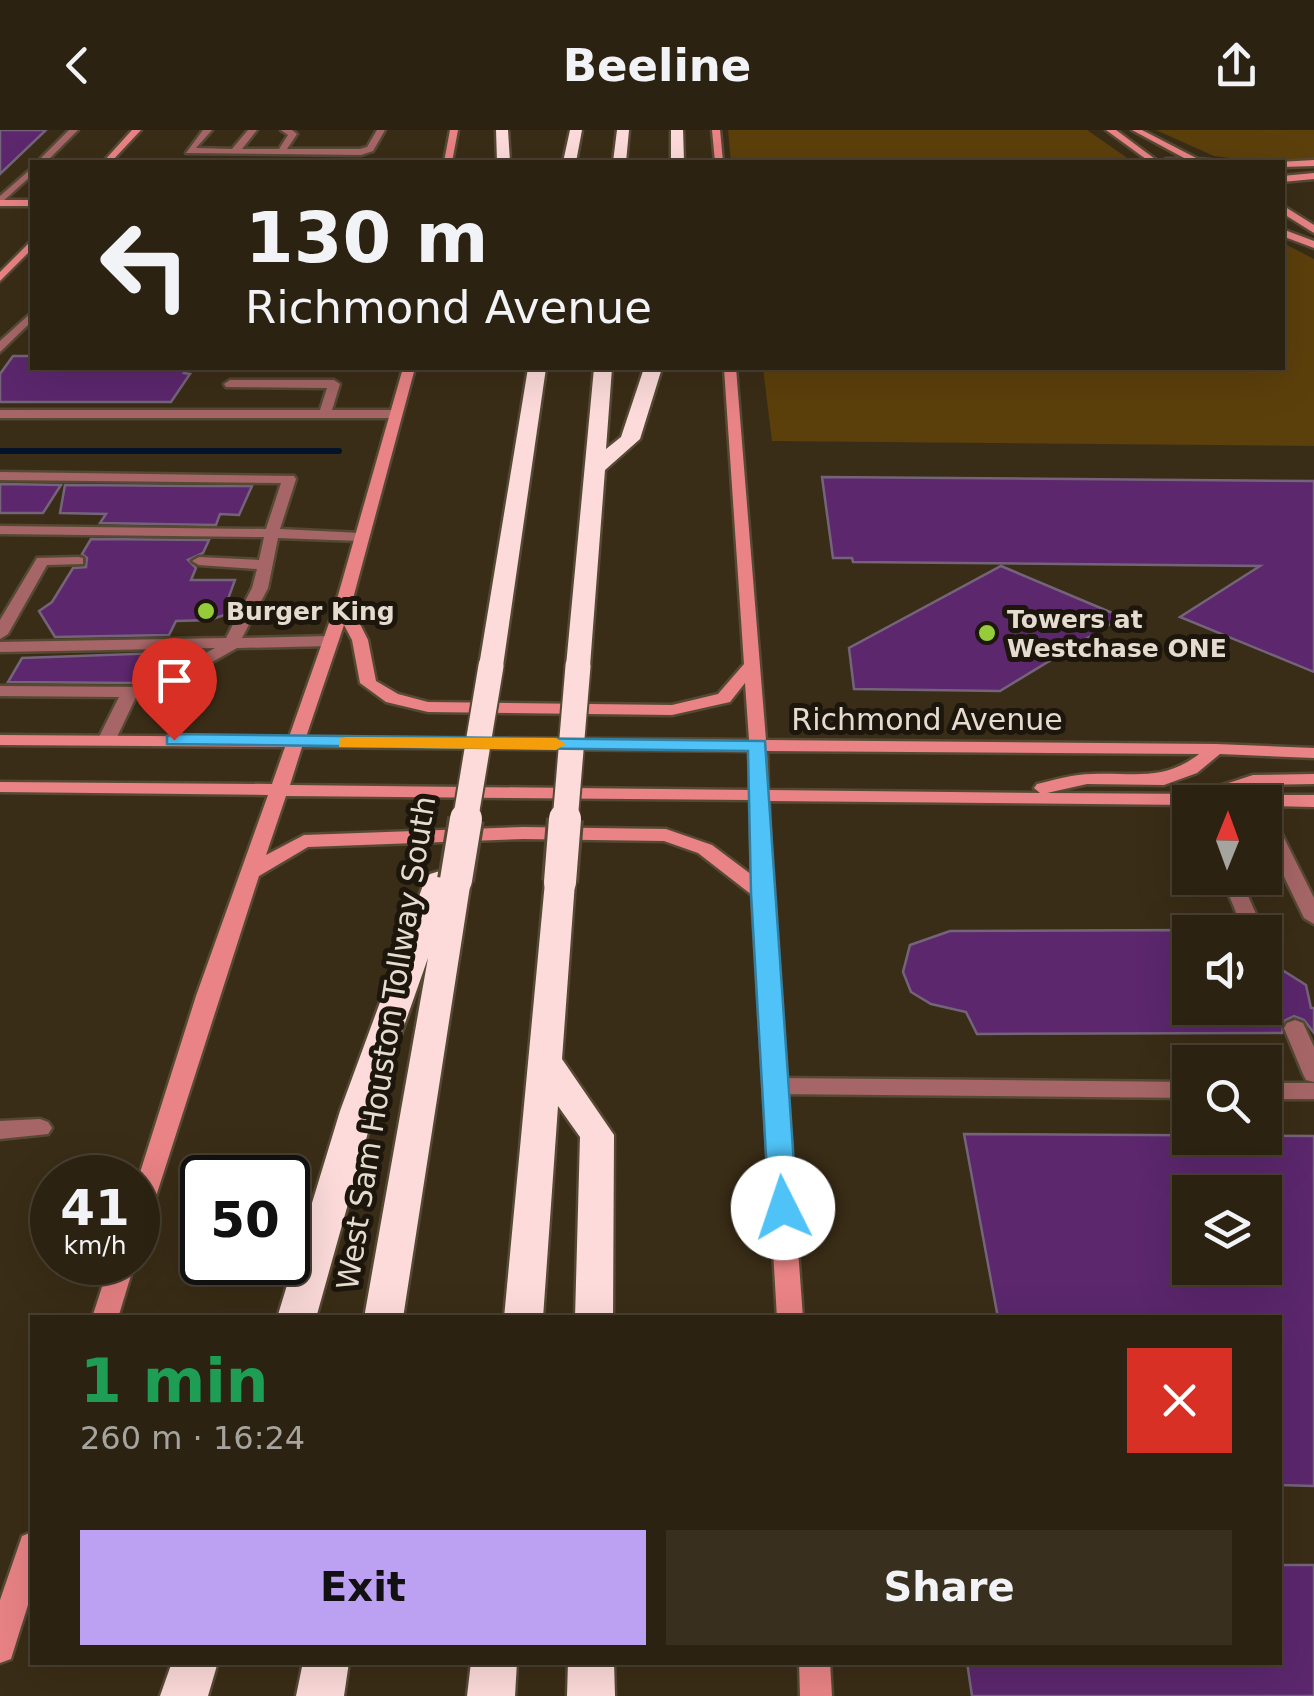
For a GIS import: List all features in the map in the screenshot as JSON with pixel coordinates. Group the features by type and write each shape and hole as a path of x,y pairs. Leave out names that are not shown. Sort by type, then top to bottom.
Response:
{"highway":[{"path":"502,130 504,160"},
{"path":"569,160 576,130"},
{"path":"620,160 623,130"},
{"path":"676,130 678,160"},
{"name":"West Sam Houston Tollway South","path":"383,1315 448,880 470,795 537,370"},
{"path":"523,1315 603,370"},
{"path":"594,470 630,440 652,370"},
{"path":"297,1315 357,1111 448,880"},
{"path":"545,1061 597,1135 594,1315"},
{"path":"184,1696 194,1665"},
{"path":"320,1696 325,1665"},
{"path":"492,1696 494,1665"},
{"path":"591,1665 591,1696"}],"main road":[{"path":"109,160 137,130"},
{"path":"448,160 454,130"},
{"path":"716,130 719,160"},
{"path":"1110,130 1152,160"},
{"path":"1136,130 1194,160"},
{"path":"1285,164 1314,163"},
{"path":"1285,179 1314,176"},
{"path":"0,202 30,203"},
{"path":"1285,210 1314,230"},
{"path":"1285,233 1314,245"},
{"path":"0,278 30,246"},
{"path":"158,1155 248,874 343,606 407,370"},
{"path":"730,370 758,746 762,893 790,1315"},
{"path":"343,606 360,640 368,683 392,698 428,707 672,710 724,698 750,668"},
{"name":"Richmond Avenue","path":"0,740 1216,749 1314,753"},
{"path":"1002,796 1087,779 1164,780 1190,769 1216,749"},
{"path":"1240,785 1253,780 1314,779"},
{"path":"0,787 1172,799"},
{"path":"1282,804 1314,801"},
{"path":"248,874 304,841 523,833 666,835 704,849 762,893"},
{"path":"106,1315 115,1285"},
{"path":"0,1648 30,1552"},
{"path":"814,1665 816,1696"}],"lane":[{"path":"43,160 74,130"},
{"path":"208,130 189,151 366,151 381,130"},
{"path":"234,152 253,130"},
{"path":"282,152 292,134 285,130"},
{"path":"0,202 30,173"},
{"path":"0,182 22,182"},
{"path":"0,348 30,317"},
{"path":"230,384 334,384 326,414"},
{"path":"0,414 396,414"},
{"path":"0,476 289,480 262,565 260,588 230,646 146,692 0,691"},
{"path":"0,530 360,537"},
{"path":"0,634 42,560 78,561"},
{"path":"199,561 262,565"},
{"path":"0,648 331,641"},
{"path":"106,740 130,692"},
{"path":"1282,853 1314,918"},
{"path":"1295,1028 1314,1074"},
{"path":"775,1086 1172,1090"},
{"path":"1282,1090 1314,1091"},
{"path":"0,1130 40,1128"}],"shaded area":[{"path":"728,130 1087,130 1130,160 731,160"},
{"path":"1156,130 1314,130 1314,159 1246,160 1214,156"},
{"path":"1285,244 1314,259 1314,446 772,441 763,370 1285,370"}],"building":[{"path":"0,130 46,130 0,174"},
{"path":"13,356 30,356 30,370 186,370 184,373 190,374 171,402 0,402 0,374"},
{"path":"822,477 1314,481 1314,672 1180,617 1260,566 853,562 852,558 833,558"},
{"path":"0,484 61,485 43,513 0,513"},
{"path":"65,485 252,486 239,515 220,514 216,525 100,523 106,514 60,513"},
{"path":"91,539 209,540 203,553 188,560 196,568 191,580 235,580 228,599 230,613 210,620 176,621 169,635 55,637 39,611 52,602 73,568 86,567 87,558 82,554"},
{"name":"Towers at Westchase ONE","path":"1001,566 1122,617 1000,691 854,689 849,648"},
{"path":"161,653 149,679 142,683 8,682 22,658"},
{"path":"1172,930 1172,1025 1282,1025 1282,970 1306,985 1314,1008 1314,1033 1304,1020 1294,1016 1284,1021 1282,1033 977,1034 966,1012 931,1004 911,992 903,972 910,945 950,931"},
{"path":"964,1134 1172,1135 1172,1155 1282,1155 1282,1136 1314,1136 1314,1486 1282,1485 1282,1315 997,1315"},
{"path":"1282,1565 1314,1565 1314,1696 972,1696 967,1665 1282,1665"}],"waterway":[{"path":"0,451 339,451"}],"slow traffic":[{"path":"346,743 556,744"}],"place":[{"name":"Burger King","path":"206,611"},
{"name":"Towers at Westchase ONE","path":"987,633"}],"route":[{"path":"174,740 758,746 762,893 783,1208"}]}
